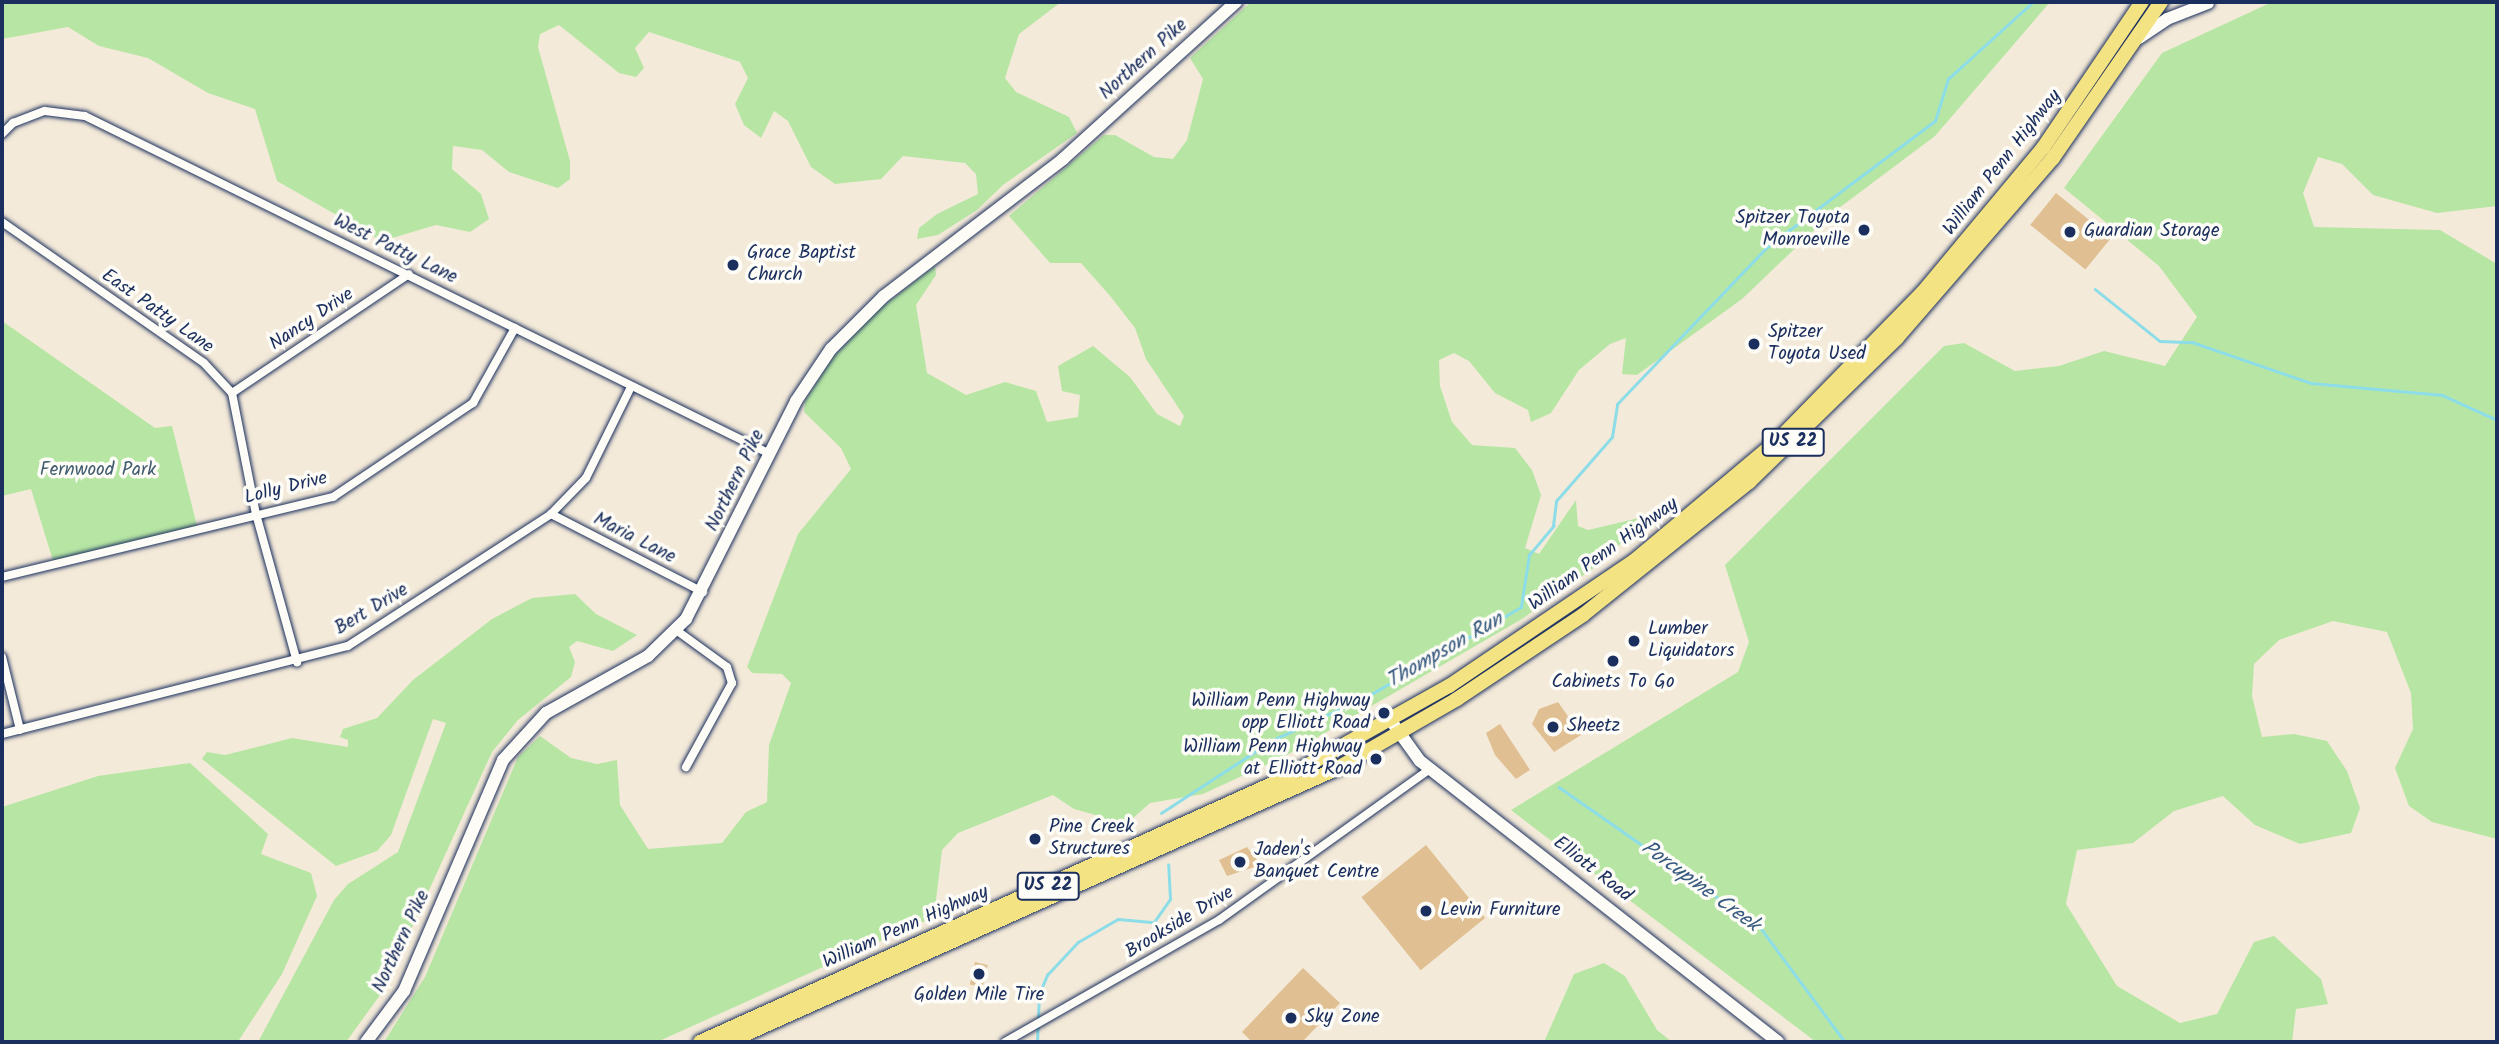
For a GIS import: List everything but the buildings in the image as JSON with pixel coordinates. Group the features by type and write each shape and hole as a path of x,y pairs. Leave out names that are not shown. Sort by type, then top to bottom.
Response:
{"highway":[{"name":"William Penn Highway","path":"700,1042 1233,802 1391,720 1638,557 1817,404 1922,293 2017,181 2142,2"},
{"name":"William Penn Highway","path":"728,1042 1252,809 1399,733 1583,615 1787,448 1897,338 2032,184 2161,2"}],"main road":[{"name":"Northern Pike","path":"366,1042 404,991 486,794 516,742 563,701 628,669 676,630 703,592 809,380 864,314 1063,159 1236,2"},
{"path":"2138,38 2167,19 2206,2"},
{"name":"Elliott Road","path":"1391,720 1430,769 1778,1042"}],"street":[{"name":"West Patty Lane","path":"2,134 13,123 45,111 85,116 770,454"},
{"name":"East Patty Lane","path":"3,224 204,363 232,393"},
{"name":"Nancy Drive","path":"232,393 409,274"},
{"name":"Lolly Drive","path":"2,577 333,497 473,403 515,328"},
{"name":"Bert Drive","path":"2,734 297,662 348,646 551,514 586,478 631,387"},
{"path":"232,393 256,514 297,662"},
{"name":"Maria Lane","path":"551,514 703,592"},
{"path":"676,630 727,667 732,683 686,767"},
{"path":"2,657 20,730"},
{"name":"Brookside Drive","path":"1005,1042 1219,920 1430,769"}],"green space":[{"path":"2,2 1061,2 1019,34 1005,78 1016,92 1069,117 1077,133 1003,185 977,210 938,235 917,239 919,228 937,214 978,194 976,174 965,163 903,156 881,179 835,184 811,167 788,121 774,111 761,138 744,125 735,104 748,78 740,62 649,32 635,48 644,68 636,77 619,73 559,25 540,34 538,47 570,161 570,179 558,188 509,172 482,150 453,146 452,169 481,194 489,219 470,232 436,225 382,241 277,181 255,109 208,93 148,58 99,46 68,27 2,39"},
{"path":"1251,2 2050,2 1935,136 1831,214 1742,299 1637,375 1622,374 1626,338 1610,344 1579,370 1551,413 1531,422 1528,410 1495,393 1469,361 1454,353 1439,360 1440,386 1452,422 1472,445 1515,448 1532,470 1541,495 1525,548 1539,554 1576,500 1578,526 1588,530 1639,518 1637,528 1602,562 1522,619 1285,756 1203,794 1150,803 1115,834 1103,817 1074,809 1053,795 958,833 942,850 934,917 657,1042 384,1042 425,977 518,757 540,736 571,758 597,764 617,760 620,805 648,849 722,843 746,812 767,802 769,745 791,683 782,674 752,673 747,667 798,534 851,469 841,448 804,412 805,401 833,357 882,307 935,266 936,275 916,305 927,373 966,395 1005,382 1036,391 1047,422 1078,417 1080,395 1062,391 1058,366 1093,346 1130,377 1157,414 1180,426 1184,416 1146,359 1135,328 1111,297 1081,263 1050,263 1009,216 1104,135 1115,135 1154,157 1173,159 1187,140 1203,79 1190,58"},
{"path":"2272,2 2497,2 2497,206 2437,213 2373,195 2342,164 2318,157 2303,193 2314,227 2440,230 2497,264 2497,839 2432,822 2409,806 2395,768 2413,729 2411,693 2387,632 2333,621 2279,640 2254,664 2252,696 2262,737 2294,734 2327,741 2347,771 2360,808 2351,833 2300,844 2255,825 2223,796 2174,811 2133,843 2077,850 2066,904 2117,986 2180,1023 2217,1014 2254,942 2274,936 2321,979 2328,1004 2296,1009 2292,1042 1816,1042 1511,810 1738,672 1749,642 1725,565 1944,346 1964,343 2015,371 2059,366 2104,351 2165,366 2197,317 2159,266 2064,188 2162,53"},
{"name":"Fernwood Park","path":"2,321 155,428 172,426 197,526 54,564 31,489 2,496"},
{"path":"575,594 596,614 637,635 613,651 577,641 569,647 575,662 571,677 518,720 492,752 383,991 346,1042 258,1042 334,900 348,884 398,852 446,723 433,719 391,835 377,851 336,866 202,759 207,752 225,755 292,738 348,747 348,740 340,737 343,729 377,718 413,680 492,619 532,598"},
{"path":"190,763 268,834 261,854 311,873 317,896 282,974 239,1040 2,1042 2,807 98,776"},
{"path":"1604,963 1625,976 1657,1030 1672,1042 1544,1042 1574,974"}],"waterway":[{"name":"Thompson Run","path":"1161,813 1273,740 1368,696 1521,607 1529,555 1553,526 1556,501 1612,437 1617,404 1767,247 1935,121 1948,79 2033,2"},
{"path":"2095,289 2160,341 2192,342 2311,383 2442,395 2497,420"},
{"name":"Porcupine Creek","path":"1559,787 1760,927 1845,1042"},
{"name":"Thompson Run","path":"1037,1042 1039,994 1047,975 1078,942 1118,919 1154,922 1170,899 1168,865"}],"place":[{"name":"Spitzer Toyota Monroeville","path":"1864,230"},
{"name":"Guardian Storage","path":"2070,232"},
{"name":"Grace Baptist Church","path":"733,265"},
{"name":"Spitzer Toyota Used","path":"1754,344"},
{"name":"Lumber Liquidators","path":"1634,641"},
{"name":"Cabinets To Go","path":"1613,661"},
{"name":"William Penn Highway opp Elliott Road","path":"1384,713"},
{"name":"Sheetz","path":"1553,727"},
{"name":"William Penn Highway at Elliott Road","path":"1376,759"},
{"name":"Pine Creek Structures","path":"1035,839"},
{"name":"Jaden's Banquet Centre","path":"1240,862"},
{"name":"Levin Furniture","path":"1426,911"},
{"name":"Golden Mile Tire","path":"979,974"},
{"name":"Sky Zone","path":"1291,1018"}]}
